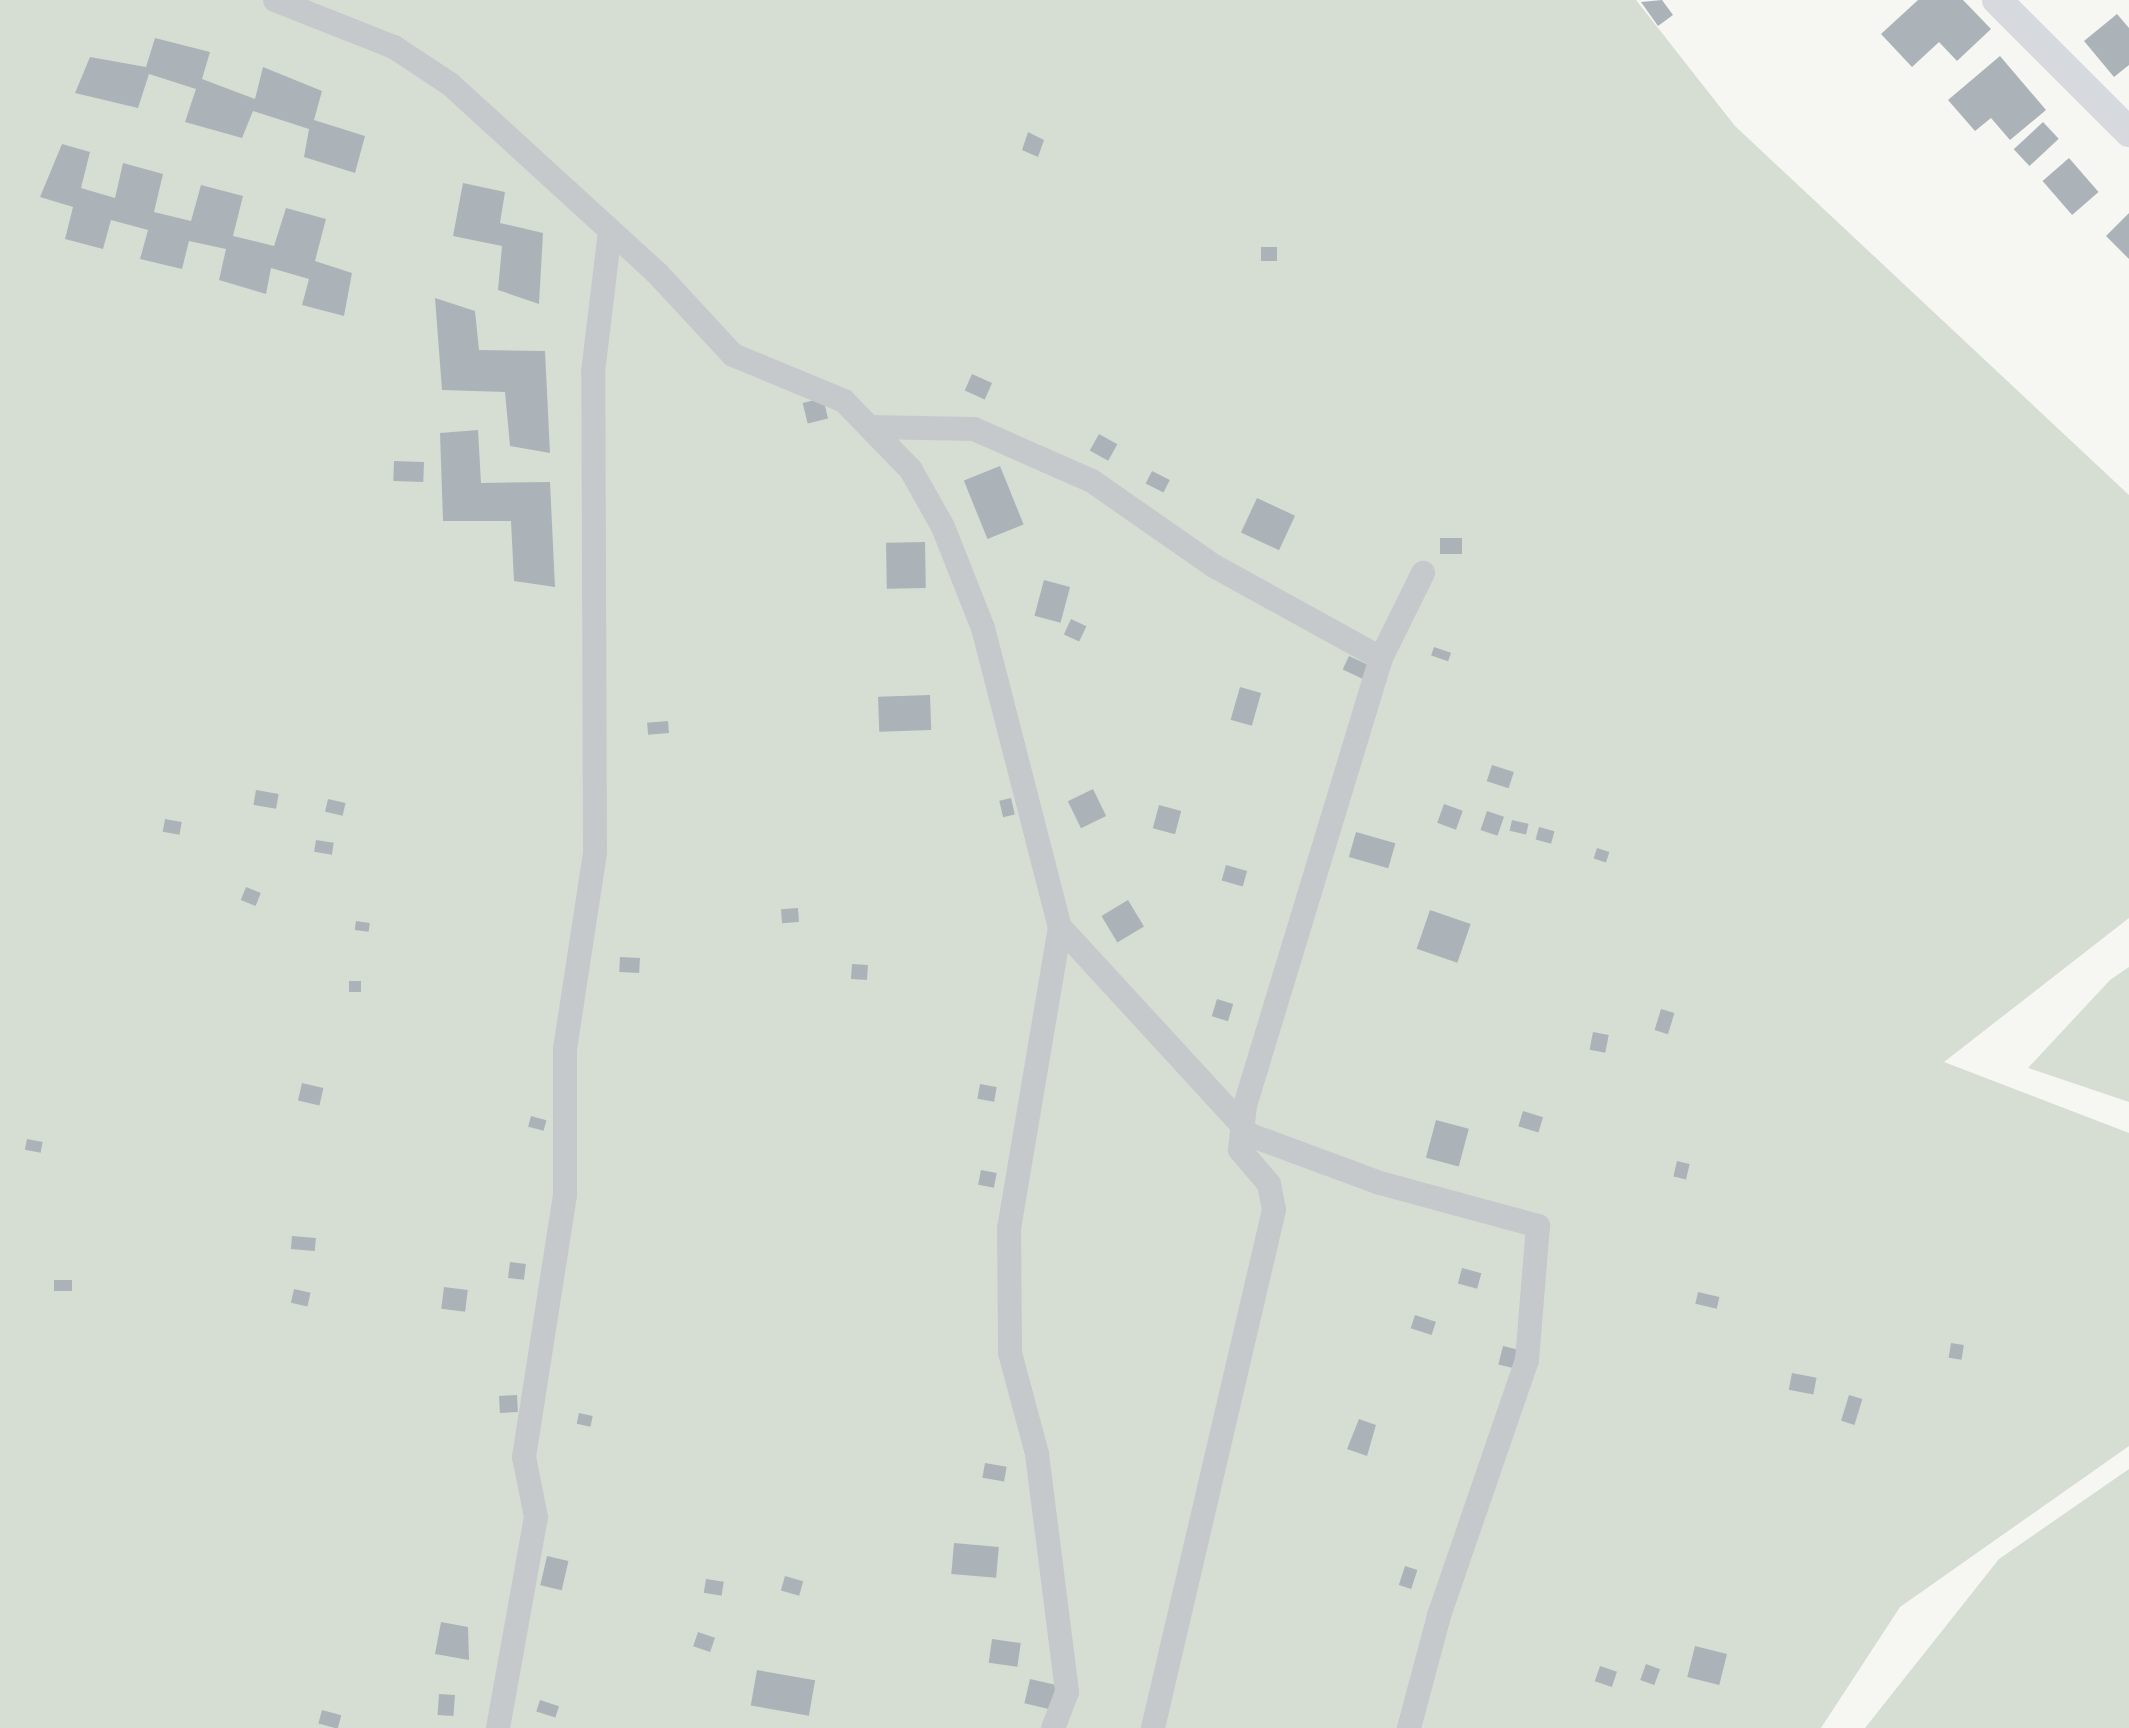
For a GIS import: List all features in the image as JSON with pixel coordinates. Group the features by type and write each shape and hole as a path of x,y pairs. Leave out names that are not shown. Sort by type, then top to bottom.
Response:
{"main road":[{"path":"1997,0 2129,132"}],"street":[{"path":"275,0 425,65 610,231 733,355 844,401 918,482 983,628 1060,927 1009,1228 1010,1353 1037,1454 1067,1692 1053,1728"},
{"path":"498,1728 536,1517 524,1457 565,1195 565,1049 595,852 593,372 610,231"},
{"path":"870,427 974,429 1092,481 1214,566 1381,658"},
{"path":"1153,1728 1274,1210 1269,1184 1240,1150 1242,1129 1295,923 1333,798 1353,762 1381,658 1423,573"},
{"path":"1060,927 1242,1129 1380,1183 1538,1226 1527,1360 1439,1616 1409,1728"}],"shaded area":[{"path":"0,0 1636,0 1735,126 2129,495 2129,918 1944,1062 2129,1133 2129,1446 1900,1607 1821,1728 0,1728"},
{"path":"2129,967 2129,1102 2028,1068 2110,980"},
{"path":"2129,1469 2129,1728 1865,1728 1999,1559"}],"building":[{"path":"1662,0 1673,15 1658,26 1641,2"},
{"path":"1918,0 1963,0 1991,29 1957,61 1939,42 1912,67 1881,34"},
{"path":"2117,14 2129,28 2129,65 2114,77 2084,41"},
{"path":"155,38 210,52 202,79 255,99 263,67 322,91 314,120 365,136 355,173 304,157 309,129 253,111 242,138 185,122 196,89 149,74 138,108 75,93 90,57 146,67"},
{"path":"2000,56 2046,110 2010,140 1991,118 1975,131 1948,100"},
{"path":"2043,122 2059,139 2029,166 2014,149"},
{"path":"1028,132 1044,140 1038,157 1022,150"},
{"path":"62,144 90,152 81,188 115,198 123,163 163,174 154,212 191,221 201,185 243,196 233,236 274,246 286,208 326,219 315,261 352,273 344,316 302,305 309,279 271,268 266,294 219,280 226,249 189,241 182,269 140,259 148,230 111,220 103,249 65,239 73,207 40,197"},
{"path":"2069,158 2099,192 2072,215 2043,181"},
{"path":"463,183 505,192 500,223 543,233 539,304 498,290 502,246 453,236"},
{"path":"2129,213 2129,259 2106,236"},
{"path":"1261,247 1277,247 1277,261 1261,261"},
{"path":"435,298 475,311 479,350 545,351 550,453 510,446 505,392 442,390"},
{"path":"972,374 992,383 985,399 965,390"},
{"path":"823,398 828,418 808,423 803,403"},
{"path":"478,430 481,483 550,482 555,587 514,581 511,521 443,521 440,433"},
{"path":"1099,434 1117,444 1108,461 1090,451"},
{"path":"394,461 424,462 423,482 393,481"},
{"path":"1000,466 1024,524 987,539 964,481"},
{"path":"1152,471 1170,480 1163,493 1146,483"},
{"path":"1257,498 1295,516 1279,550 1241,532"},
{"path":"1440,538 1462,538 1462,554 1440,554"},
{"path":"925,542 926,588 887,589 886,543"},
{"path":"1044,580 1070,587 1061,623 1034,616"},
{"path":"1071,619 1086,626 1079,642 1064,634"},
{"path":"1434,647 1451,653 1448,661 1431,656"},
{"path":"1349,656 1373,667 1366,681 1343,670"},
{"path":"1240,687 1261,693 1252,726 1231,720"},
{"path":"930,695 931,730 879,732 878,697"},
{"path":"668,721 669,733 648,735 647,723"},
{"path":"1492,765 1514,772 1509,788 1487,781"},
{"path":"1093,789 1106,816 1081,828 1068,801"},
{"path":"256,790 279,794 276,809 253,805"},
{"path":"1011,798 1015,815 1003,817 999,801"},
{"path":"328,799 346,803 343,816 325,812"},
{"path":"1444,804 1463,811 1456,830 1437,823"},
{"path":"1159,805 1181,811 1175,834 1153,828"},
{"path":"1487,811 1504,817 1498,836 1480,830"},
{"path":"165,819 182,822 179,835 163,832"},
{"path":"1512,820 1529,824 1526,835 1510,831"},
{"path":"1539,827 1554,831 1551,844 1536,840"},
{"path":"1356,832 1395,843 1388,868 1349,857"},
{"path":"316,840 334,843 332,855 314,852"},
{"path":"1597,848 1609,852 1606,862 1594,858"},
{"path":"1226,865 1247,871 1243,886 1222,880"},
{"path":"246,887 261,893 256,906 241,900"},
{"path":"1128,900 1144,927 1117,943 1101,916"},
{"path":"798,908 799,922 782,923 781,909"},
{"path":"1430,910 1471,924 1457,963 1417,949"},
{"path":"356,921 370,923 369,932 355,930"},
{"path":"620,957 640,958 639,973 619,972"},
{"path":"852,964 868,965 867,980 851,979"},
{"path":"349,981 361,981 361,992 349,992"},
{"path":"1217,999 1233,1004 1228,1021 1212,1016"},
{"path":"1661,1009 1674,1013 1668,1034 1655,1030"},
{"path":"1593,1032 1609,1035 1605,1053 1590,1050"},
{"path":"302,1083 323,1088 319,1105 298,1101"},
{"path":"980,1084 997,1087 994,1102 977,1099"},
{"path":"1523,1111 1543,1117 1538,1132 1518,1126"},
{"path":"531,1116 546,1120 544,1131 528,1127"},
{"path":"1436,1120 1469,1129 1459,1166 1426,1158"},
{"path":"27,1139 43,1142 41,1153 25,1150"},
{"path":"1677,1161 1690,1164 1686,1180 1673,1177"},
{"path":"981,1170 997,1173 994,1188 978,1185"},
{"path":"292,1236 316,1238 315,1251 291,1249"},
{"path":"510,1262 526,1264 524,1280 508,1278"},
{"path":"1462,1268 1481,1273 1477,1289 1458,1283"},
{"path":"54,1280 72,1280 72,1291 54,1291"},
{"path":"444,1287 468,1290 465,1312 441,1309"},
{"path":"294,1289 311,1293 307,1306 291,1303"},
{"path":"1698,1292 1719,1297 1717,1309 1695,1304"},
{"path":"1415,1315 1436,1322 1432,1335 1411,1328"},
{"path":"1951,1343 1964,1345 1961,1360 1949,1358"},
{"path":"1503,1346 1519,1350 1514,1368 1498,1364"},
{"path":"1792,1373 1817,1378 1813,1394 1789,1390"},
{"path":"517,1395 518,1412 500,1413 499,1396"},
{"path":"1849,1395 1862,1399 1854,1425 1841,1421"},
{"path":"579,1413 593,1416 590,1427 577,1424"},
{"path":"1359,1419 1376,1425 1367,1456 1347,1449"},
{"path":"985,1463 1007,1467 1004,1482 982,1478"},
{"path":"954,1543 999,1547 996,1578 951,1574"},
{"path":"547,1556 568,1561 562,1590 540,1585"},
{"path":"1405,1566 1417,1570 1411,1589 1399,1585"},
{"path":"785,1576 803,1581 799,1596 781,1590"},
{"path":"706,1579 724,1582 722,1596 704,1593"},
{"path":"441,1622 468,1627 469,1660 435,1654"},
{"path":"698,1632 715,1638 710,1652 693,1646"},
{"path":"992,1639 1021,1643 1017,1667 989,1663"},
{"path":"1695,1646 1727,1654 1719,1685 1687,1677"},
{"path":"1646,1664 1660,1669 1654,1685 1640,1680"},
{"path":"1600,1666 1617,1672 1612,1687 1595,1681"},
{"path":"757,1670 815,1680 809,1716 751,1705"},
{"path":"1030,1679 1056,1685 1051,1709 1024,1703"},
{"path":"439,1694 455,1695 453,1716 438,1715"},
{"path":"540,1700 559,1706 555,1718 536,1711"},
{"path":"322,1710 341,1715 338,1728 318,1724"}]}
